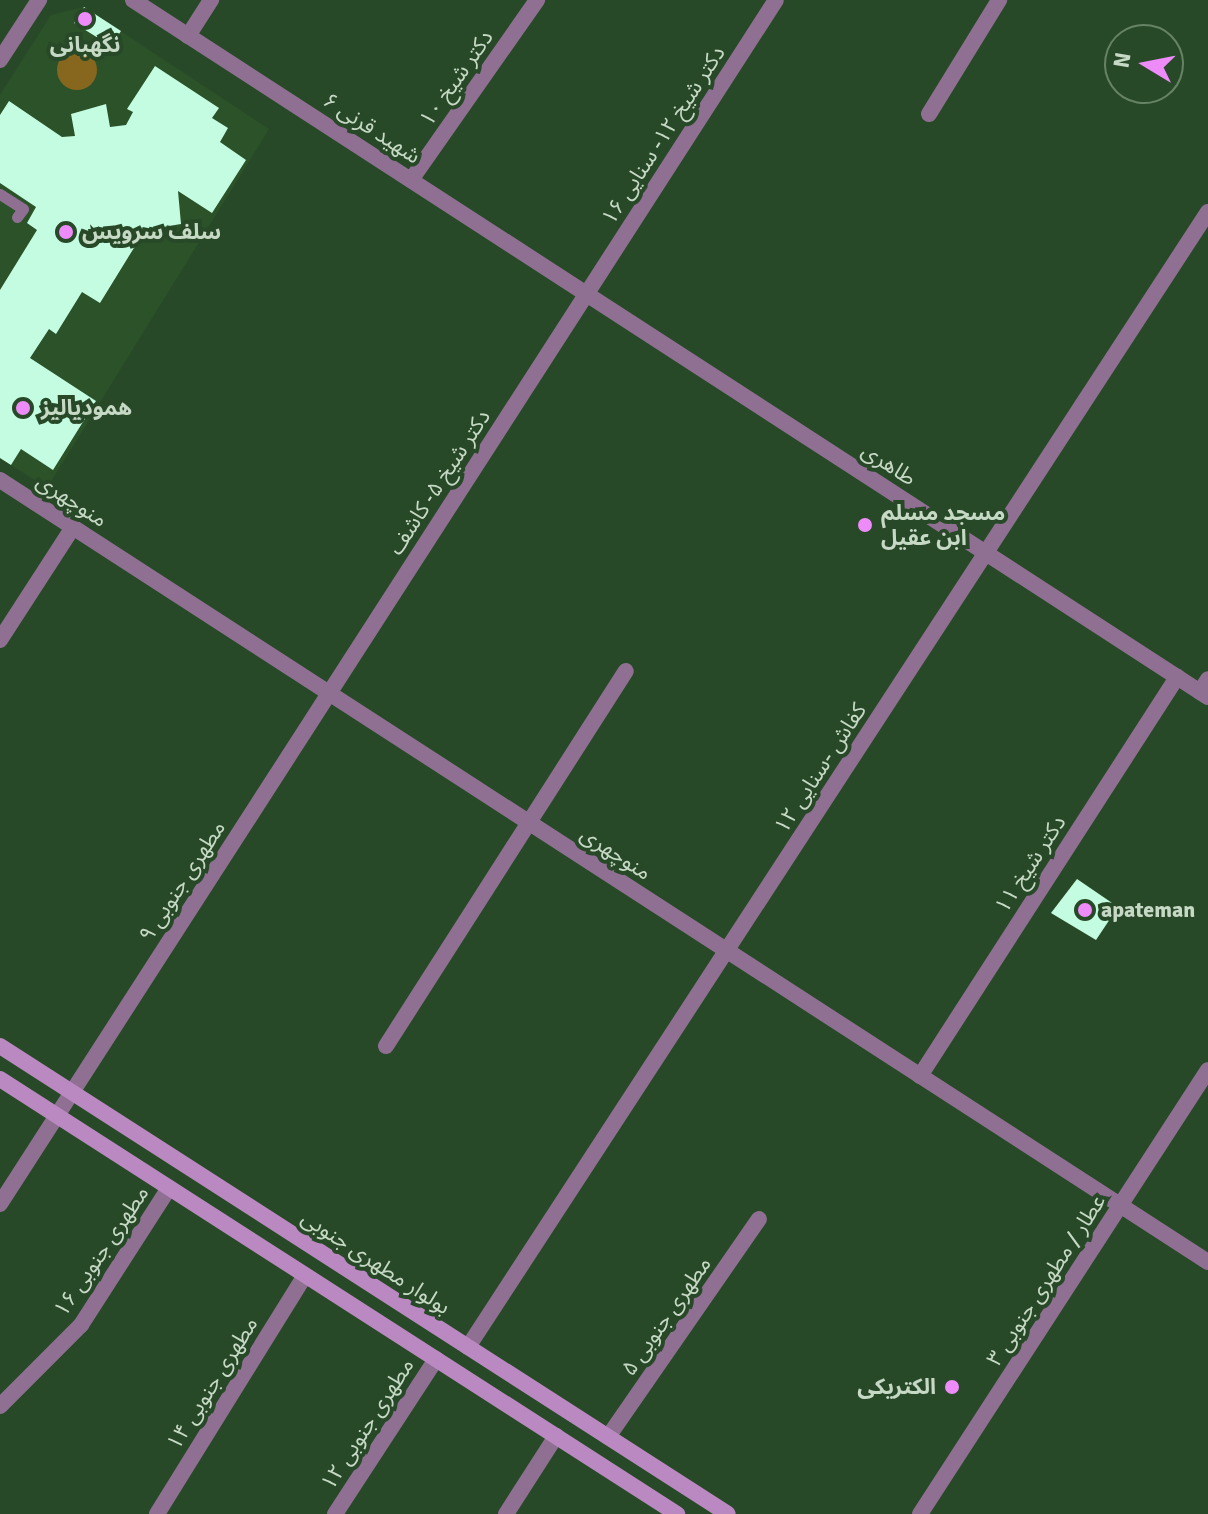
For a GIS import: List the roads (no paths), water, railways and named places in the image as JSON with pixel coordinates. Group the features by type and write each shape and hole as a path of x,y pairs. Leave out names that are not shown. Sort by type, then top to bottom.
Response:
{"main road":[{"name":"بولوار مطهری جنوبی","path":"0,1046 728,1514"},
{"path":"0,1079 677,1514"}],"street":[{"path":"0,60 39,0"},
{"name":"شهید قرنی ۶","path":"133,0 586,294"},
{"path":"188,36 211,0"},
{"name":"دکتر شیخ ۱۰","path":"411,180 537,0"},
{"name":"دکتر شیخ ۱۲- سنایی ۱۶","path":"586,294 776,0"},
{"path":"929,114 999,0"},
{"name":"کفاش -سنایی ۱۲","path":"468,1347 1208,212"},
{"name":"طاهری","path":"586,294 1177,677 1205,689"},
{"name":"دکتر شیخ ۵- کاشف","path":"329,693 586,294"},
{"name":"منوچهری","path":"0,480 1208,1262"},
{"path":"0,640 73,527"},
{"path":"386,1046 626,671"},
{"name":"دکتر شیخ ۱۱","path":"920,1076 1177,677"},
{"name":"مطهری جنوبی ۹","path":"0,1204 329,693"},
{"name":"عطار / مطهری جنوبی ۳","path":"920,1514 1208,1070"},
{"name":"مطهری جنوبی ۱۶","path":"0,1406 81,1325 169,1188"},
{"name":"مطهری جنوبی ۵","path":"608,1437 759,1219"},
{"name":"مطهری جنوبی ۱۴","path":"157,1514 305,1275"},
{"name":"مطهری جنوبی ۱۲","path":"335,1514 436,1359"},
{"path":"506,1514 556,1436"}],"lane":[{"path":"0,194 23,209 17,217"}],"place":[{"name":"نگهبانی","path":"85,19"},
{"name":"سلف سرویس","path":"66,232"},
{"name":"همودیالیز","path":"23,408"},
{"name":"مسجد مسلم ابن عقیل","path":"865,525"},
{"name":"apateman","path":"1085,910"},
{"name":"الکتریکی","path":"952,1387"}]}
